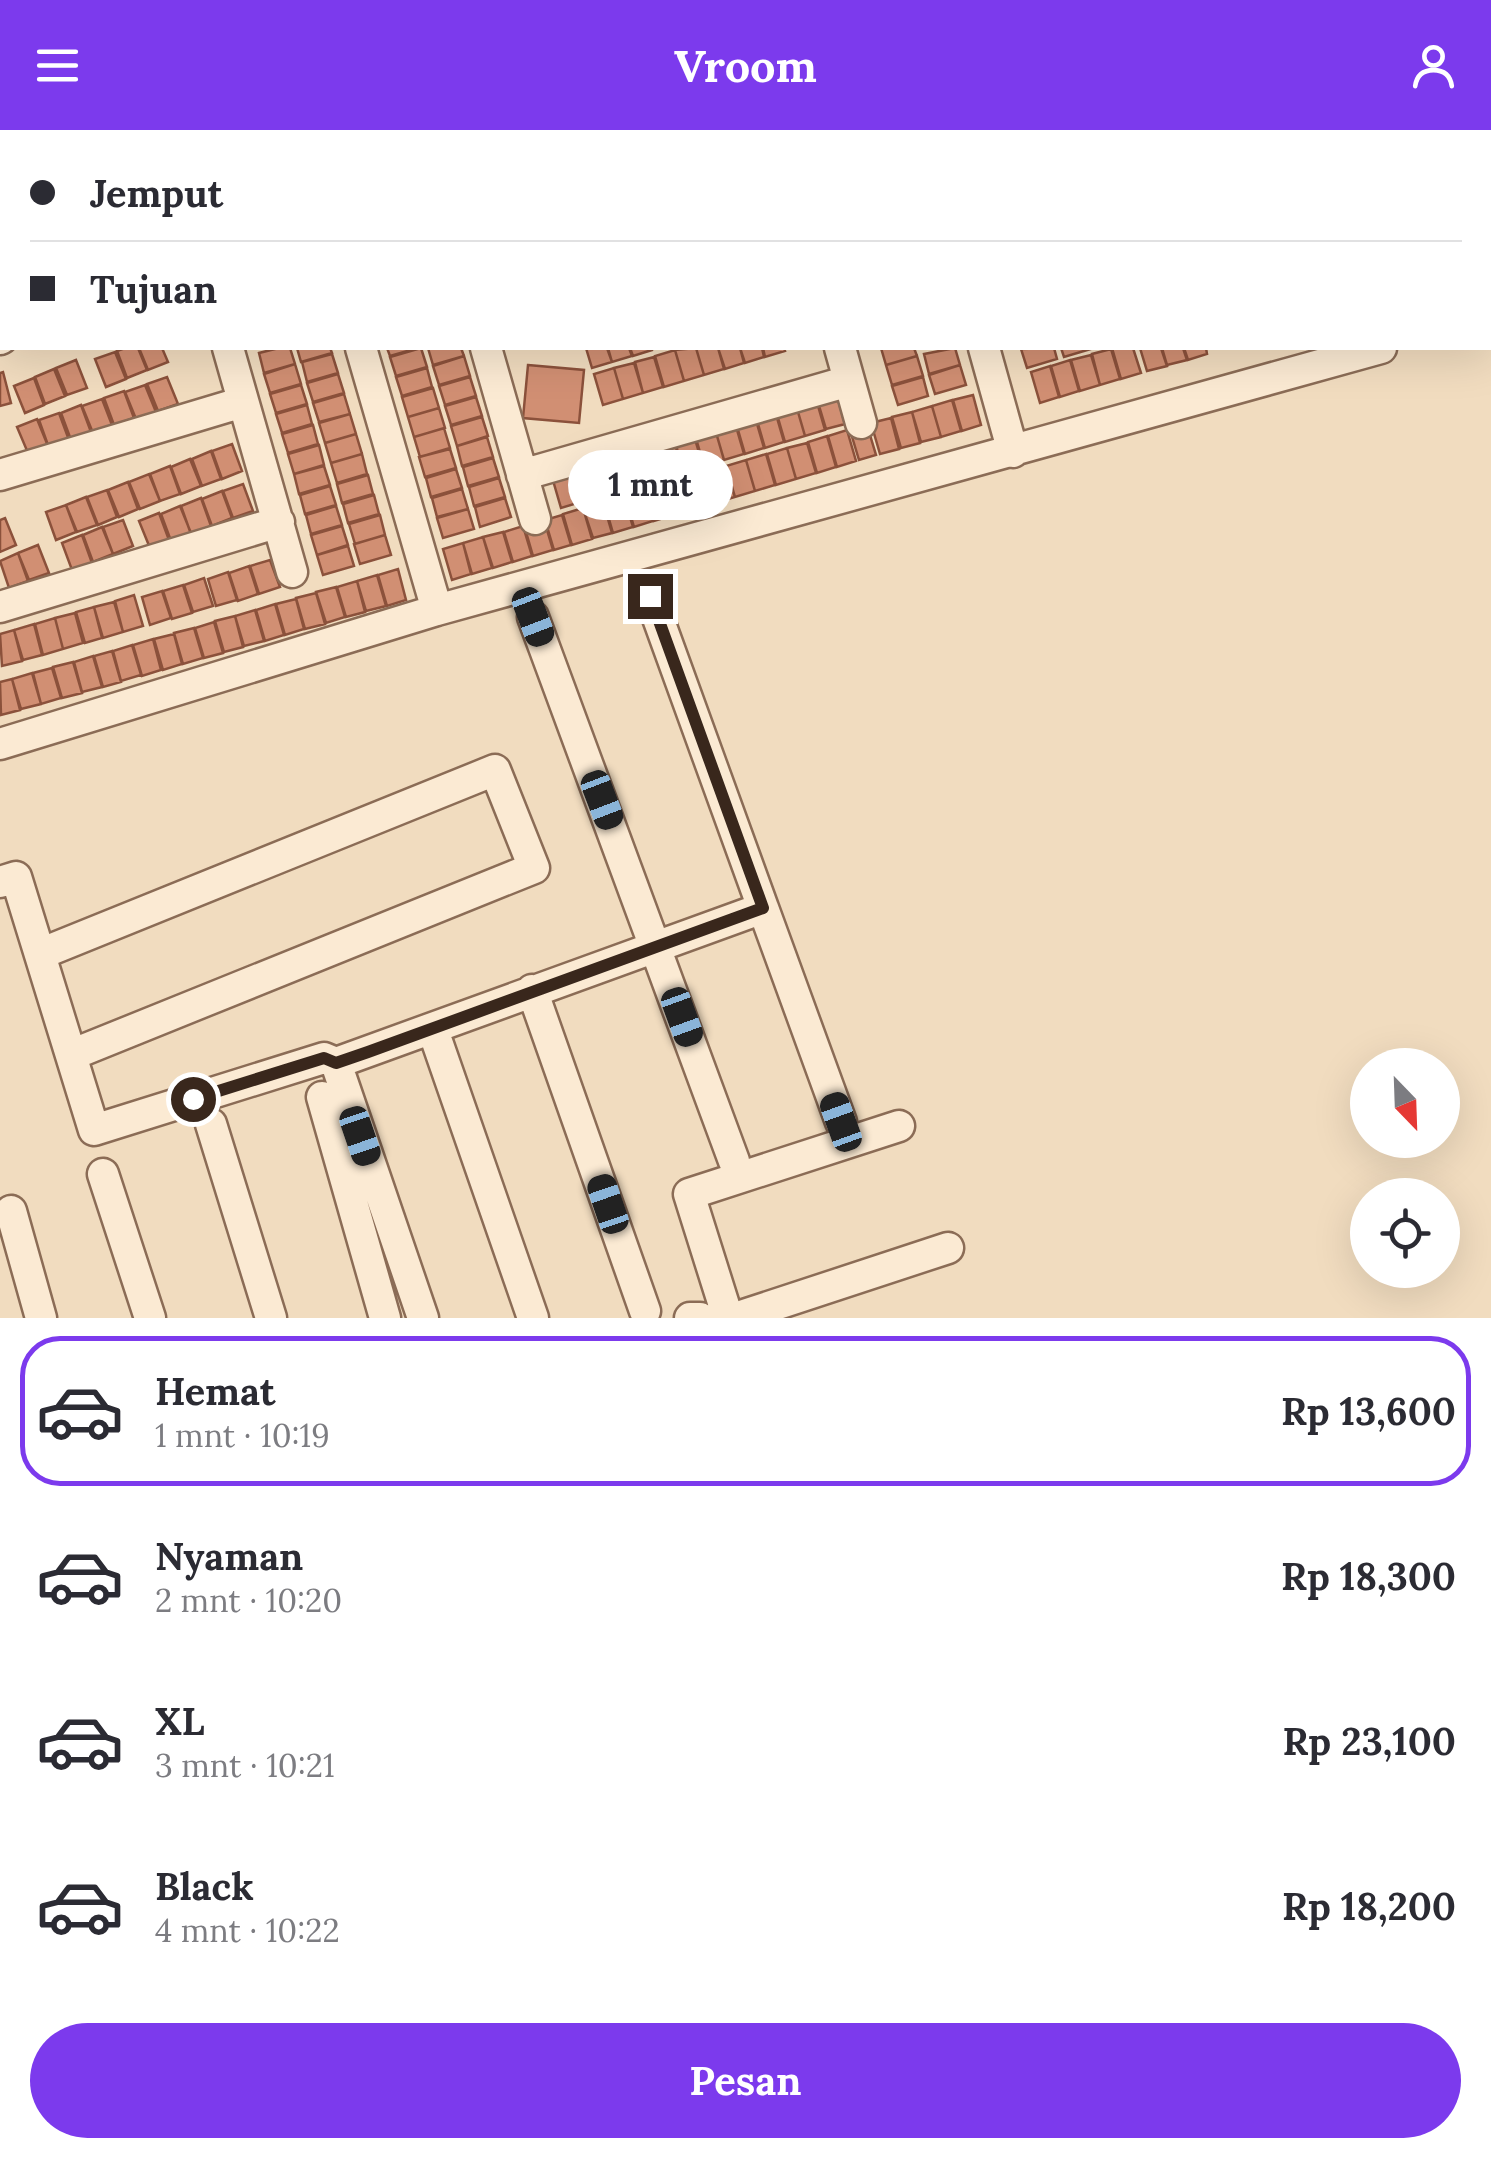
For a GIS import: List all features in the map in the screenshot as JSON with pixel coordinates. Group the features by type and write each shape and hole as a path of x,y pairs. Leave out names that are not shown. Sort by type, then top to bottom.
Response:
{"street":[{"path":"229,350 292,572"},
{"path":"362,350 437,610"},
{"path":"492,350 535,519"},
{"path":"841,350 861,423"},
{"path":"985,350 1014,452"},
{"path":"0,744 437,610 1373,350"},
{"path":"522,475 850,381"},
{"path":"0,475 243,402"},
{"path":"0,607 279,522"},
{"path":"650,596 841,1122"},
{"path":"533,617 734,1161"},
{"path":"40,954 495,770 534,868 71,1055"},
{"path":"0,882 16,876 94,1130 324,1058 336,1063 763,908"},
{"path":"532,990 645,1311"},
{"path":"433,1030 533,1318"},
{"path":"336,1063 422,1318"},
{"path":"322,1097 385,1318"},
{"path":"211,1124 271,1318"},
{"path":"899,1126 689,1194 711,1318 948,1248"},
{"path":"104,1174 150,1318"},
{"path":"10,1211 41,1318"}],"building":[{"path":"139,350 147,370 127,378 117,351"},
{"path":"140,350 163,350 168,362 148,370"},
{"path":"291,350 295,364 264,373 259,353"},
{"path":"298,350 332,353 301,362"},
{"path":"388,350 411,350 390,356"},
{"path":"422,350 427,367 396,376 390,357"},
{"path":"429,350 462,350 464,356 433,365"},
{"path":"587,350 608,350 612,362 592,368"},
{"path":"609,350 630,350 632,356 612,362"},
{"path":"631,350 652,350 633,356"},
{"path":"675,350 697,350 704,375 684,381"},
{"path":"675,350 684,381 664,387 655,356"},
{"path":"697,350 719,350 724,369 704,375"},
{"path":"719,350 741,350 744,363 725,369"},
{"path":"741,350 762,350 764,357 745,363"},
{"path":"763,350 785,351 765,357"},
{"path":"882,350 915,350 917,356 886,365"},
{"path":"956,350 960,365 929,374 924,354"},
{"path":"1021,350 1055,350 1057,359 1027,368"},
{"path":"1062,350 1087,350 1064,357"},
{"path":"1111,350 1120,379 1100,385 1092,354"},
{"path":"1113,350 1134,350 1141,373 1121,379"},
{"path":"1141,350 1162,350 1167,366 1147,371"},
{"path":"1163,350 1184,350 1187,360 1167,365"},
{"path":"1185,350 1206,350 1207,354 1188,360"},
{"path":"115,352 126,379 106,387 95,359"},
{"path":"332,354 338,373 307,382 302,362"},
{"path":"1091,355 1100,385 1080,391 1071,360"},
{"path":"464,356 470,376 439,385 433,366"},
{"path":"917,356 923,376 892,385 886,365"},
{"path":"654,357 663,387 643,393 635,362"},
{"path":"76,360 87,388 67,395 56,368"},
{"path":"1070,360 1079,391 1060,397 1051,366"},
{"path":"634,363 643,393 623,399 614,368"},
{"path":"295,364 301,384 270,393 264,374"},
{"path":"528,365 584,370 579,423 523,418"},
{"path":"960,365 966,385 935,394 929,375"},
{"path":"1050,366 1059,397 1040,403 1031,372"},
{"path":"427,368 432,387 402,396 396,377"},
{"path":"614,368 623,399 603,405 594,374"},
{"path":"54,369 65,396 45,404 35,377"},
{"path":"3,372 11,403 0,406 0,373"},
{"path":"338,374 344,393 313,402 307,383"},
{"path":"167,377 178,404 158,411 147,384"},
{"path":"470,377 476,396 445,405 439,386"},
{"path":"923,377 928,396 898,405 892,386"},
{"path":"34,378 44,405 25,413 14,386"},
{"path":"145,385 156,412 136,419 125,392"},
{"path":"301,385 307,404 276,413 270,394"},
{"path":"433,388 439,408 408,417 402,397"},
{"path":"124,391 134,418 114,425 104,398"},
{"path":"836,393 845,424 826,429 817,399"},
{"path":"344,394 350,414 319,422 313,403"},
{"path":"973,395 981,425 962,431 953,400"},
{"path":"476,397 482,416 451,425 445,406"},
{"path":"102,399 112,425 93,433 82,406"},
{"path":"816,399 825,430 805,436 796,405"},
{"path":"952,400 961,431 941,437 932,406"},
{"path":"81,405 91,432 71,440 61,413"},
{"path":"307,405 312,424 282,433 276,414"},
{"path":"796,405 805,436 785,442 776,411"},
{"path":"932,406 941,437 921,442 912,412"},
{"path":"439,408 445,428 414,437 408,417"},
{"path":"775,411 784,442 765,448 756,417"},
{"path":"912,412 920,443 901,448 892,417"},
{"path":"59,413 69,440 49,448 39,420"},
{"path":"350,414 356,434 325,443 319,423"},
{"path":"482,417 488,436 457,446 451,426"},
{"path":"755,417 764,448 745,454 736,423"},
{"path":"891,418 899,449 880,454 871,423"},
{"path":"37,419 48,446 28,453 17,427"},
{"path":"735,423 744,454 724,460 715,429"},
{"path":"313,425 318,444 288,453 282,434"},
{"path":"867,425 876,455 859,460 850,430"},
{"path":"444,428 450,448 420,457 414,437"},
{"path":"715,429 724,460 704,466 695,435"},
{"path":"847,430 856,461 837,467 828,436"},
{"path":"356,434 362,454 331,463 325,443"},
{"path":"694,436 703,466 683,472 675,441"},
{"path":"827,436 836,467 817,473 808,442"},
{"path":"487,437 493,457 462,466 457,446"},
{"path":"674,441 683,472 663,478 654,447"},
{"path":"807,443 816,473 796,479 787,448"},
{"path":"232,444 242,471 222,479 212,451"},
{"path":"319,445 324,465 294,474 288,454"},
{"path":"654,447 663,478 643,484 634,453"},
{"path":"787,448 796,479 776,485 767,454"},
{"path":"450,449 456,468 425,477 419,457"},
{"path":"211,451 221,479 202,486 192,459"},
{"path":"633,453 642,484 623,490 614,459"},
{"path":"362,454 367,474 337,483 331,463"},
{"path":"766,454 775,485 755,491 746,460"},
{"path":"493,458 499,477 468,486 463,467"},
{"path":"190,459 201,486 181,494 171,467"},
{"path":"613,459 622,490 603,496 594,465"},
{"path":"746,460 755,491 735,497 726,466"},
{"path":"592,465 601,496 581,502 573,471"},
{"path":"170,466 180,494 160,501 150,474"},
{"path":"324,466 330,485 299,494 294,474"},
{"path":"725,467 735,497 715,503 706,472"},
{"path":"456,469 462,488 431,497 426,478"},
{"path":"572,472 581,502 561,508 552,477"},
{"path":"705,472 714,503 695,509 686,478"},
{"path":"149,474 160,501 140,509 129,482"},
{"path":"368,475 373,494 342,503 337,484"},
{"path":"499,478 505,497 474,506 469,487"},
{"path":"685,478 694,509 675,515 666,484"},
{"path":"128,482 138,509 119,517 108,490"},
{"path":"243,484 253,511 233,518 223,491"},
{"path":"665,484 674,515 654,521 645,490"},
{"path":"330,486 336,505 305,514 300,495"},
{"path":"462,489 468,509 437,517 432,498"},
{"path":"107,490 117,517 98,525 87,497"},
{"path":"645,490 653,521 634,527 625,496"},
{"path":"222,491 232,518 212,526 202,499"},
{"path":"374,495 379,514 348,523 343,504"},
{"path":"86,497 97,525 77,532 66,505"},
{"path":"624,497 633,527 613,533 604,502"},
{"path":"201,498 211,526 191,534 181,506"},
{"path":"505,498 511,517 480,527 475,507"},
{"path":"603,502 612,533 593,538 583,508"},
{"path":"66,505 76,532 56,540 46,512"},
{"path":"180,506 191,533 171,541 161,514"},
{"path":"336,506 342,525 311,534 306,515"},
{"path":"583,508 592,539 572,545 563,514"},
{"path":"468,509 474,529 443,538 437,518"},
{"path":"159,513 169,540 150,548 139,521"},
{"path":"380,515 385,535 355,544 349,524"},
{"path":"562,515 571,545 554,550 545,520"},
{"path":"5,518 16,545 0,552 0,520"},
{"path":"123,520 133,546 113,554 103,527"},
{"path":"544,520 553,550 533,556 524,525"},
{"path":"342,526 348,545 317,555 311,535"},
{"path":"523,526 532,556 513,562 504,532"},
{"path":"102,527 113,554 93,562 83,535"},
{"path":"503,532 512,562 493,568 483,537"},
{"path":"82,535 92,563 72,570 62,543"},
{"path":"385,535 391,555 360,564 354,544"},
{"path":"483,537 492,568 472,574 463,543"},
{"path":"463,543 471,574 452,580 443,549"},
{"path":"38,545 49,573 29,580 18,553"},
{"path":"348,546 354,566 323,575 317,555"},
{"path":"18,553 28,581 9,588 0,561"},
{"path":"270,560 280,587 259,594 250,566"},
{"path":"249,566 258,594 238,601 229,573"},
{"path":"398,569 406,600 387,606 378,575"},
{"path":"228,572 237,600 216,606 208,579"},
{"path":"377,575 386,606 366,611 357,581"},
{"path":"204,578 213,606 193,612 184,585"},
{"path":"357,581 365,612 346,617 337,587"},
{"path":"183,585 192,613 172,619 163,591"},
{"path":"336,587 345,617 326,623 316,592"},
{"path":"162,591 171,618 150,625 142,597"},
{"path":"316,593 325,624 305,629 296,598"},
{"path":"134,595 143,626 123,632 115,601"},
{"path":"296,599 304,629 285,635 276,604"},
{"path":"114,602 123,632 103,638 94,607"},
{"path":"275,604 284,635 265,641 256,610"},
{"path":"94,607 102,638 85,643 76,612"},
{"path":"255,610 264,641 244,646 235,616"},
{"path":"75,613 83,643 63,649 55,618"},
{"path":"235,616 243,647 224,652 215,621"},
{"path":"55,618 63,649 43,655 35,624"},
{"path":"214,622 223,653 204,658 195,628"},
{"path":"34,624 42,655 23,660 14,630"},
{"path":"194,628 203,658 183,664 174,633"},
{"path":"14,630 22,661 2,666 0,634"},
{"path":"174,634 182,664 163,670 154,639"},
{"path":"153,639 161,670 142,676 133,645"},
{"path":"132,645 141,675 121,681 113,651"},
{"path":"112,651 121,682 103,687 94,656"},
{"path":"93,656 102,687 82,692 74,662"},
{"path":"73,662 82,693 62,698 53,667"},
{"path":"52,668 61,698 41,704 33,673"},
{"path":"32,673 41,704 21,709 12,679"},
{"path":"12,679 20,710 1,715 0,682"}],"route":[{"path":"193,1099 324,1058 336,1063 763,908 650,596"}]}
